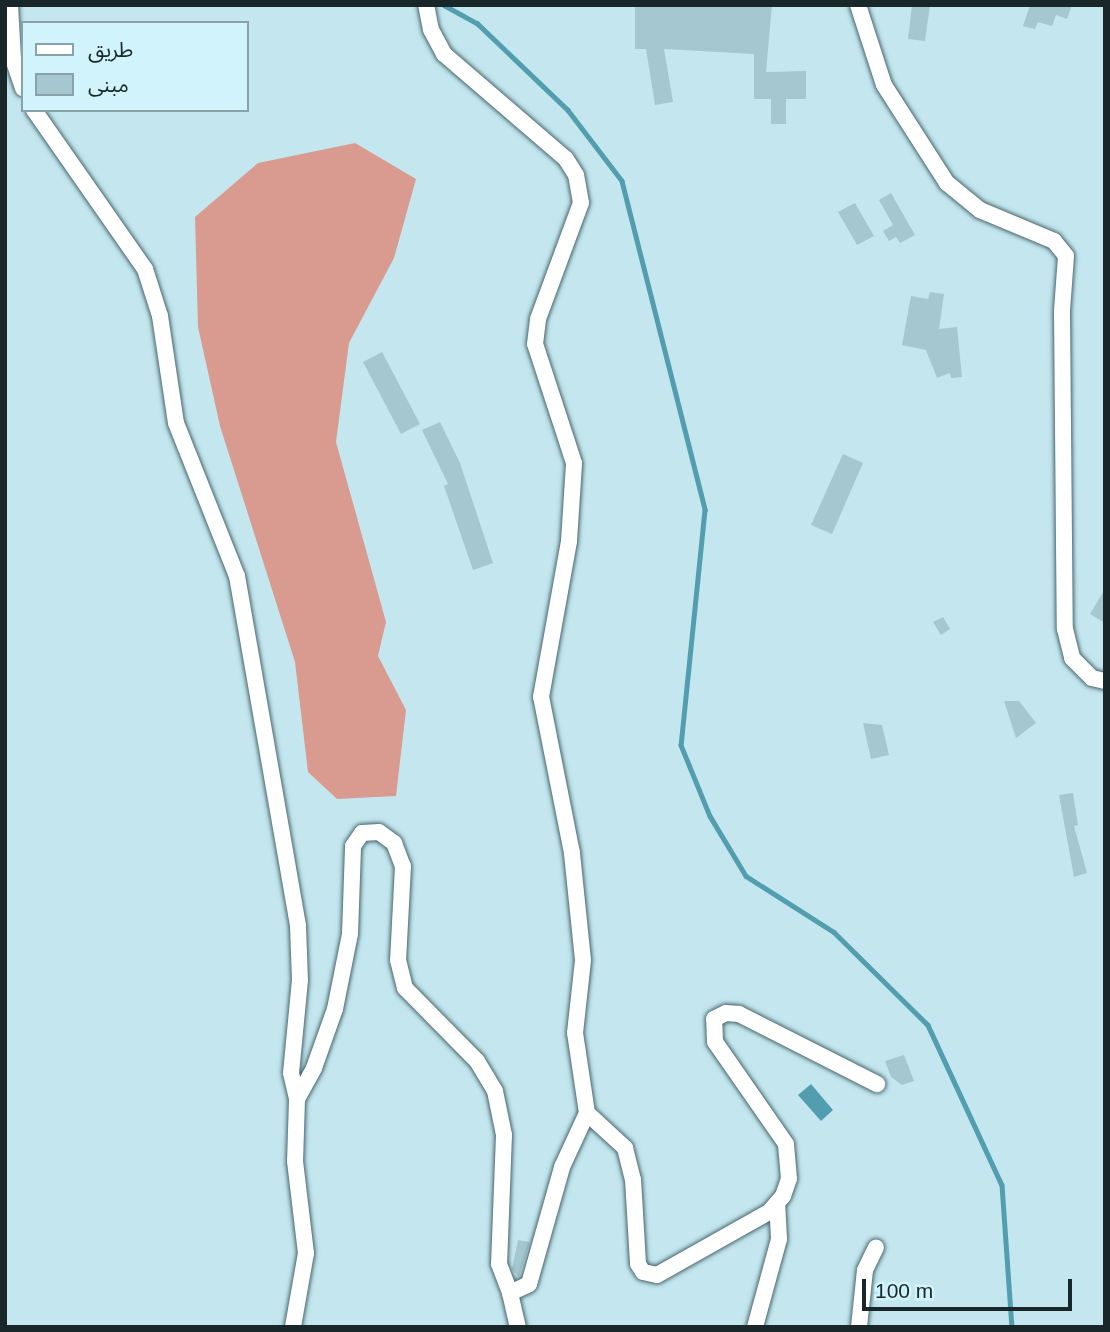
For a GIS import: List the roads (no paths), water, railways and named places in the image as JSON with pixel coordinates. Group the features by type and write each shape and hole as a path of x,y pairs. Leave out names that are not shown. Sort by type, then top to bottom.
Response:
{"street":[{"path":"10,5 13,59 21,82"},
{"path":"426,5 428,23 444,54 472,83 551,144 566,159 579,186 577,221 538,318 535,344 574,463 569,541 541,697 577,895 583,960 575,1033 587,1113 562,1167 529,1284 510,1293"},
{"path":"858,5 884,85 947,183 980,210 1048,238 1066,256 1062,311 1065,629 1072,658 1092,678 1105,681"},
{"path":"35,112 145,269 160,316 176,423 237,576 298,926 300,980 291,1057 297,1099 295,1161 306,1253 293,1327"},
{"path":"297,1099 314,1068 340,984 351,924 353,846 362,834 379,832 394,843 403,866 398,961 405,988 477,1061 501,1112 499,1264 510,1293 518,1327"},
{"path":"755,1327 779,1239 777,1205 789,1179 789,1153 772,1120 715,1042 714,1019 726,1013 739,1014 877,1084"},
{"path":"587,1113 625,1148 633,1179 636,1253 643,1272 664,1273 777,1205"},
{"path":"859,1327 865,1270 876,1247"}],"water":[{"path":"811,1084 833,1110 821,1121 798,1095"}],"waterway":[{"path":"444,5 477,23 568,110 622,181 705,510 681,745 710,816 746,876 834,932 928,1025 1002,1185 1012,1327"}]}
